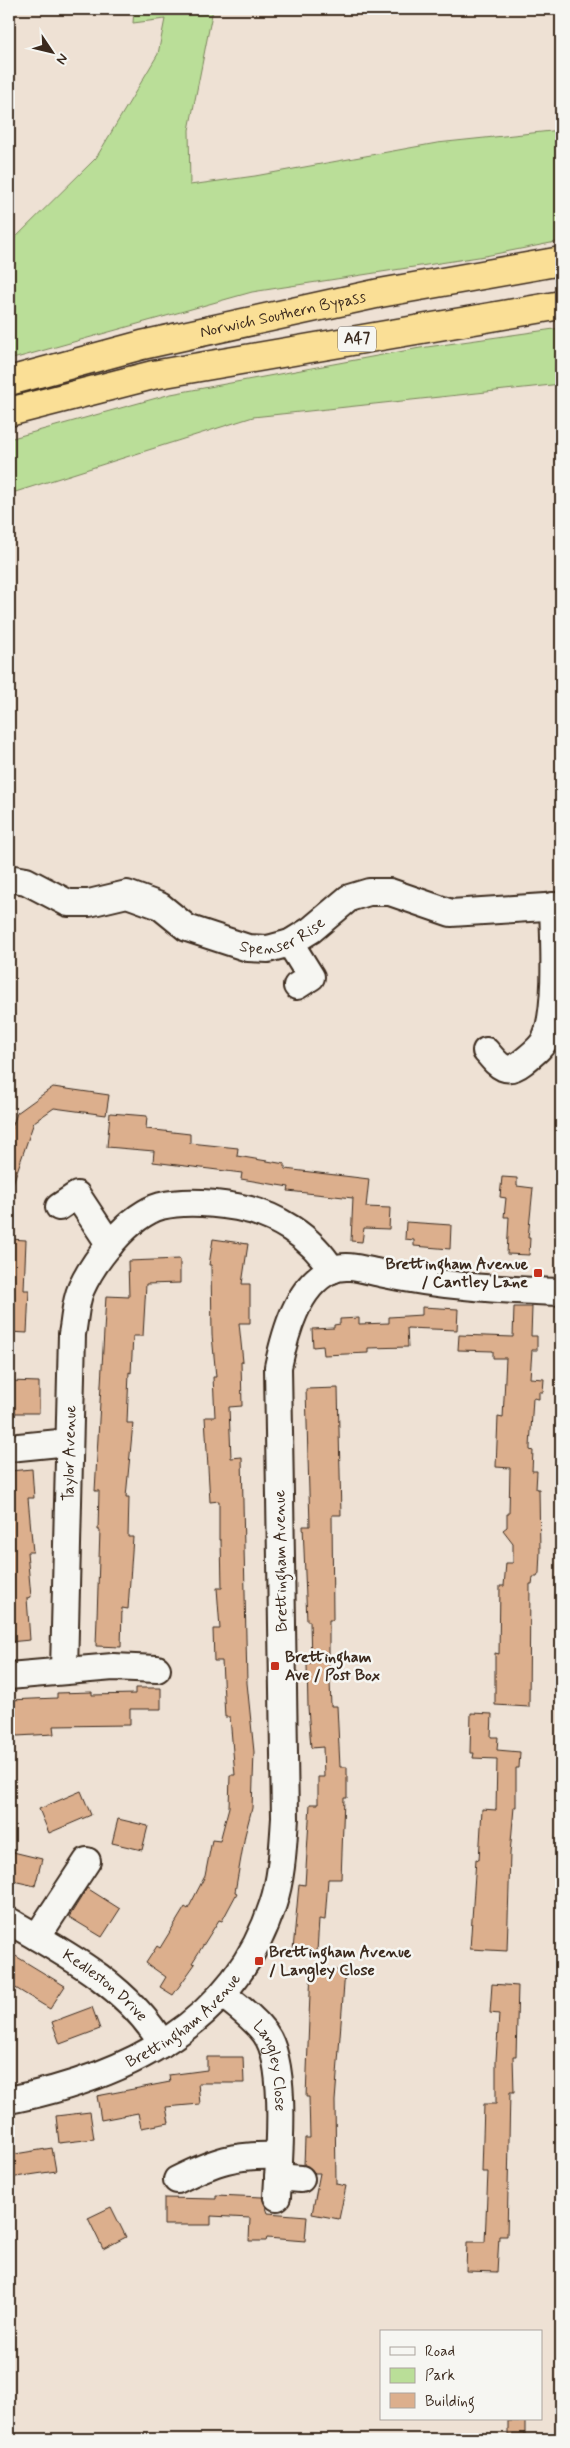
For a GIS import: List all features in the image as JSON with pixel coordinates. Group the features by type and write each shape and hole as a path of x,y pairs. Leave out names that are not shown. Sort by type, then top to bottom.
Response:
{"highway":[{"name":"A47","path":"380,293 561,256"},
{"name":"Norwich Southern Bypass","path":"9,381 142,345 380,293 561,261"},
{"name":"A47","path":"9,412 153,374 561,304"}],"street":[{"name":"Spenser Rise","path":"9,878 26,881 68,903 88,903 127,894 134,896 160,906 187,928 248,948 268,949 290,943 311,930 349,898 369,892 390,892 451,913 557,906"},
{"path":"486,1051 498,1065 507,1069 515,1068 546,1039 550,1025 557,906"},
{"path":"290,943 310,978"},
{"path":"76,1195 110,1245"},
{"name":"Taylor Avenue","path":"64,1671 72,1334 80,1290 94,1266 110,1245 131,1224 161,1206 187,1203 218,1204 270,1216 299,1234 318,1250 332,1270"},
{"path":"332,1270 352,1266 439,1284 561,1292"},
{"name":"Brettingham Avenue","path":"9,2100 83,2081 119,2068 162,2044 200,2018 222,1994 257,1944 273,1904 279,1881 285,1818 278,1367 285,1332 300,1302 317,1281 332,1270"},
{"path":"9,1448 69,1442"},
{"path":"9,1676 113,1667 157,1669"},
{"path":"37,1937 87,1861"},
{"name":"Kedleston Drive","path":"9,1921 37,1937 123,1995 140,2011 162,2044"},
{"name":"Langley Close","path":"187,2181 219,2161 251,2155 284,2177 277,2060 272,2045 253,2019 222,1994"}],"green space":[{"path":"134,9 213,9 189,130 190,185 255,176 437,143 561,130 561,241 485,256 252,292 9,360 9,244 96,158 158,54 165,19 133,23"},
{"path":"561,328 561,384 253,417 9,494 9,439 171,394 420,348"}],"building":[{"path":"53,1087 109,1095 106,1115 54,1108 34,1122 11,1189 9,1189 9,1137 17,1113"},
{"path":"110,1113 147,1116 146,1129 190,1134 190,1143 238,1148 237,1156 285,1164 285,1169 369,1179 366,1207 390,1208 389,1229 364,1228 362,1242 351,1241 353,1198 288,1191 289,1187 241,1179 242,1173 153,1162 154,1151 107,1147"},
{"path":"502,1177 517,1178 517,1186 533,1188 528,1238 530,1238 529,1255 507,1254 509,1217 504,1217 506,1198 500,1197"},
{"path":"406,1222 451,1225 450,1249 414,1246 414,1240 405,1239"},
{"path":"9,1239 26,1240 24,1290 29,1290 27,1333 9,1332"},
{"path":"213,1239 248,1244 242,1284 250,1284 250,1323 239,1323 243,1362 241,1362 242,1406 229,1407 231,1458 242,1457 247,1683 254,1752 252,1808 245,1835 235,1892 237,1893 222,1921 219,1920 192,1963 195,1964 173,1995 160,1987 166,1977 146,1963 157,1946 160,1948 185,1907 188,1909 205,1876 212,1840 220,1841 229,1807 230,1775 235,1775 230,1717 225,1717 222,1661 214,1661 213,1629 220,1629 217,1588 222,1588 221,1540 219,1540 219,1501 210,1502 205,1417 215,1417 213,1377 216,1377 212,1335 211,1265 209,1265"},
{"path":"180,1259 180,1283 146,1284 143,1336 133,1336 131,1373 129,1372 127,1423 133,1423 126,1497 129,1497 128,1537 133,1537 128,1609 122,1608 121,1647 96,1646 100,1530 98,1530 99,1491 95,1491 106,1296 129,1297 128,1261"},
{"path":"422,1307 458,1309 457,1330 407,1328 408,1347 368,1348 368,1353 324,1355 323,1346 313,1347 312,1329 334,1328 334,1325 340,1324 340,1319 359,1318 359,1324 389,1323 389,1317 422,1315"},
{"path":"514,1307 532,1307 531,1336 537,1336 537,1350 532,1350 530,1378 544,1379 543,1392 539,1392 539,1399 533,1398 530,1447 530,1450 533,1451 532,1471 537,1471 536,1489 539,1489 540,1551 539,1573 537,1577 533,1577 532,1584 530,1584 529,1707 495,1705 495,1653 499,1654 500,1586 504,1586 506,1563 513,1563 513,1543 503,1530 507,1527 507,1514 509,1514 510,1468 496,1467 498,1417 503,1418 506,1358 493,1358 493,1351 458,1350 459,1335 513,1337"},
{"path":"9,1381 39,1382 39,1413 9,1413"},
{"path":"338,1388 341,1515 332,1515 333,1620 329,1620 329,1658 331,1706 337,1706 340,1767 347,1767 347,1798 344,1798 341,1879 328,1879 325,1920 319,1919 317,1952 293,1950 299,1884 305,1885 310,1804 318,1804 318,1777 324,1777 323,1747 311,1748 308,1707 307,1664 311,1663 310,1621 307,1621 303,1526 310,1526 306,1389"},
{"path":"32,1469 34,1498 28,1498 33,1552 27,1552 31,1597 27,1598 30,1640 9,1642 9,1606 13,1606 9,1565 9,1471"},
{"path":"135,1688 161,1688 161,1709 130,1709 130,1725 53,1726 54,1734 17,1736 16,1730 9,1730 9,1700 57,1698 57,1693 92,1692 92,1695 135,1694"},
{"path":"471,1713 492,1714 491,1737 498,1737 497,1750 520,1752 519,1768 516,1768 516,1807 514,1807 510,1854 507,1951 470,1949 476,1859 479,1860 482,1809 496,1810 497,1759 473,1758 474,1753 470,1753"},
{"path":"81,1791 91,1815 49,1833 39,1809"},
{"path":"118,1819 148,1826 142,1850 112,1843"},
{"path":"9,1851 42,1859 35,1886 9,1880"},
{"path":"87,1888 120,1909 102,1937 69,1917"},
{"path":"9,1952 65,1986 50,2009 9,1984"},
{"path":"311,1968 345,1971 335,2101 336,2184 346,2186 339,2219 312,2214 320,2173 315,2173 304,2165 305,2138 310,2138 309,2097 306,2097"},
{"path":"492,1984 518,1986 516,2056 513,2056 514,2092 510,2092 507,2236 499,2236 497,2272 466,2271 467,2242 485,2242 488,2172 482,2172 484,2104 496,2104 499,2014 490,2013"},
{"path":"92,2007 100,2029 60,2044 52,2022"},
{"path":"207,2057 243,2057 244,2083 198,2083 200,2104 166,2107 169,2123 141,2128 138,2113 101,2120 97,2096 170,2082 169,2075 207,2070"},
{"path":"90,2112 94,2139 59,2143 56,2116"},
{"path":"52,2148 56,2171 9,2178 9,2155"},
{"path":"216,2195 262,2197 268,2213 307,2216 305,2241 267,2238 266,2241 249,2241 250,2218 211,2216 211,2225 164,2225 164,2198 216,2199"},
{"path":"111,2207 126,2237 103,2249 88,2218"},
{"path":"508,2421 525,2421 525,2435 508,2435"}],"place":[{"name":"Brettingham Avenue / Cantley Lane","path":"538,1273"},
{"name":"Brettingham Ave / Post Box","path":"275,1666"},
{"name":"Brettingham Avenue / Langley Close","path":"259,1961"}]}
